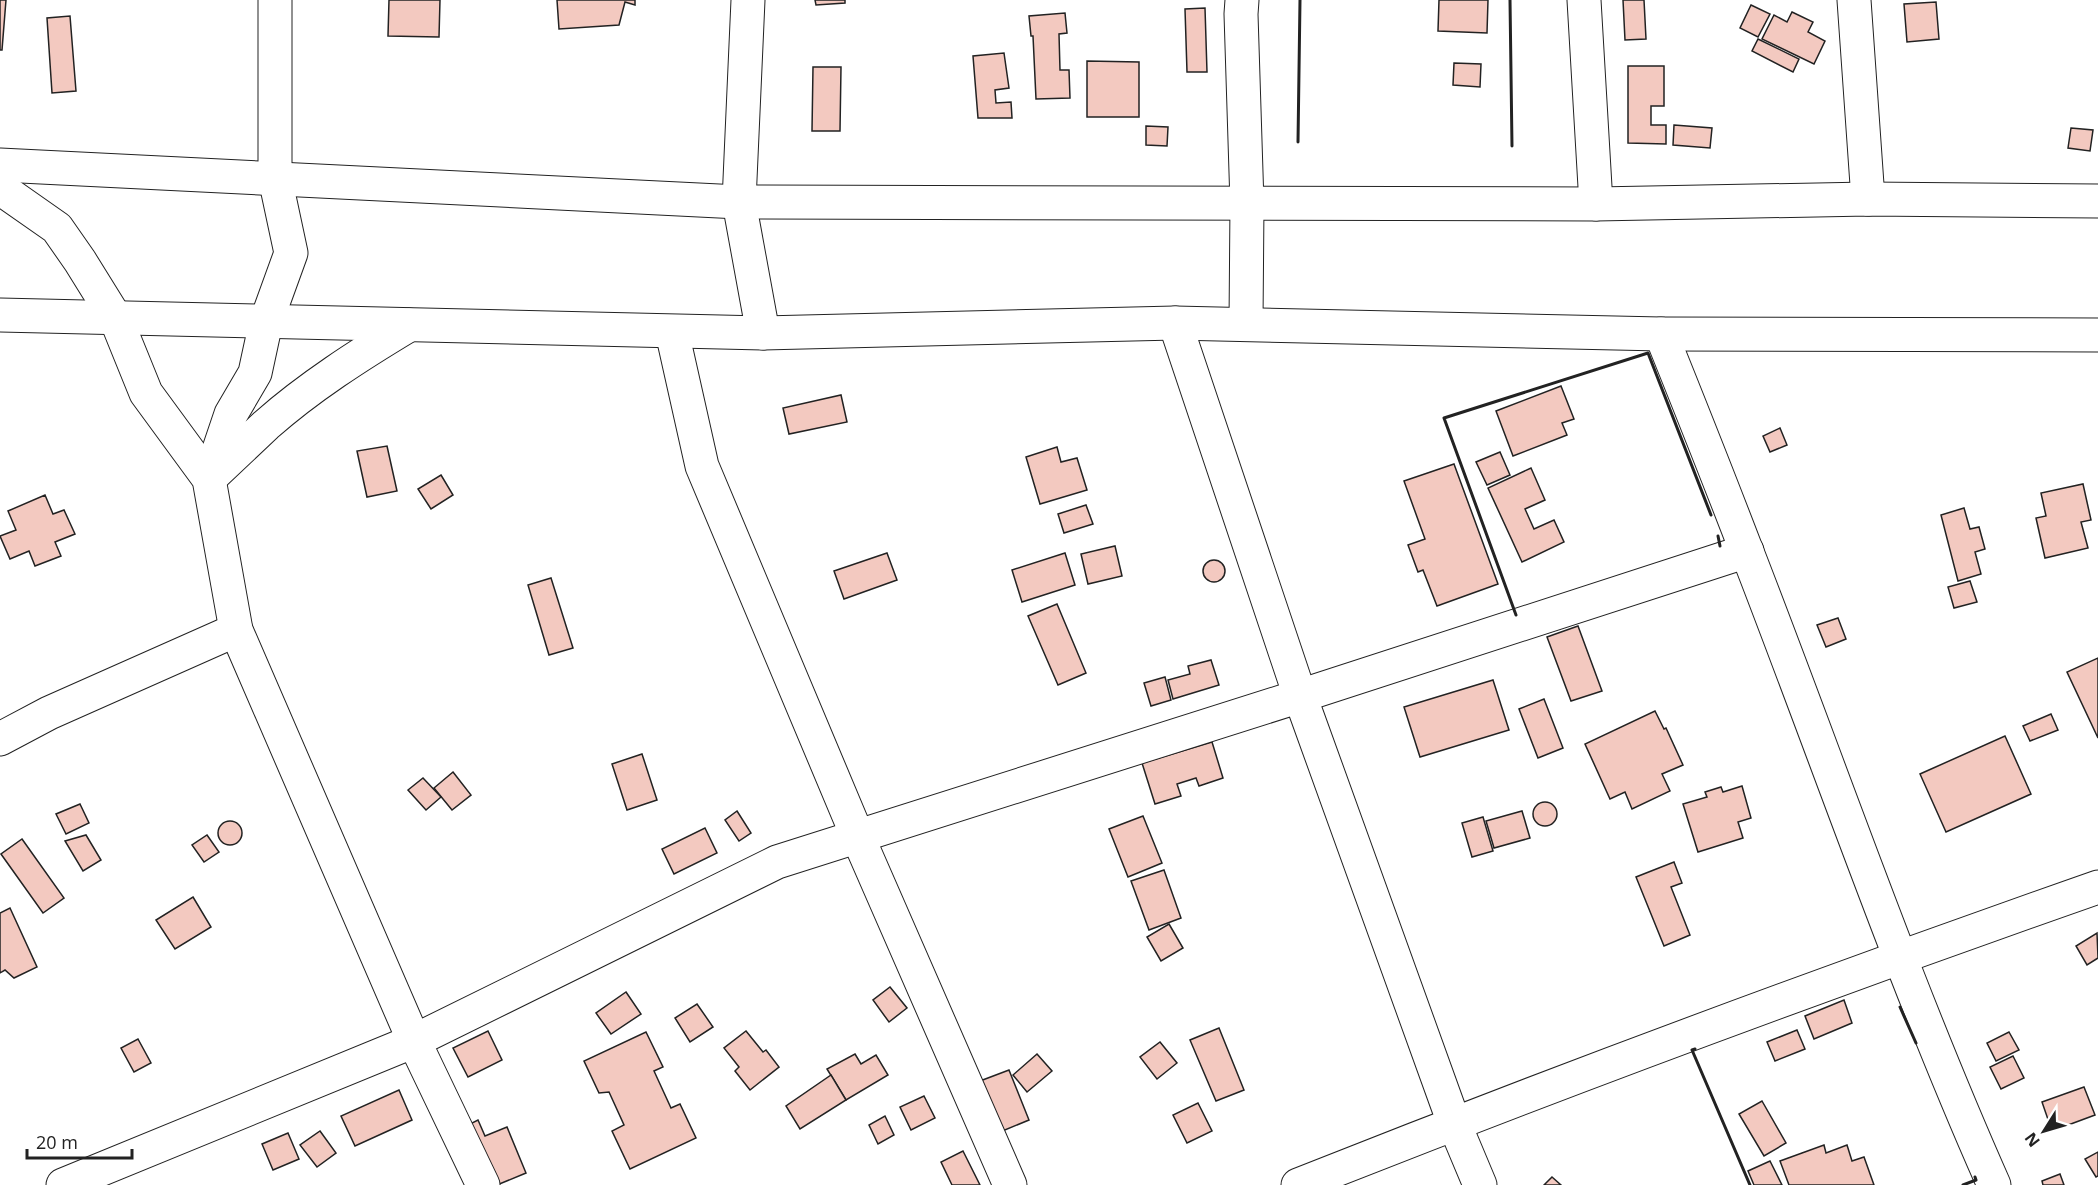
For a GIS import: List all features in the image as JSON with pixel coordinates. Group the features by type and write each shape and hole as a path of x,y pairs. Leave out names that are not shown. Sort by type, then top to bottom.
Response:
{"street":[{"path":"209,479 231,414 255,373 266,322 291,253 275,178 275,0"},
{"path":"748,0 739,202 763,333"},
{"path":"1242,0 1240,14 1247,204 1246,323"},
{"path":"1584,0 1596,204"},
{"path":"1854,0 1868,199"},
{"path":"0,165 739,202 1596,204 1868,199 2098,201"},
{"path":"0,188 57,228 116,319 146,393 209,479 236,630 414,1041 483,1185"},
{"path":"0,315 763,333 1176,322 1661,334 2098,335"},
{"path":"1176,322 1300,696 1454,1123 1480,1185"},
{"path":"209,479 267,424 306,393 409,325"},
{"path":"672,332 702,466 857,835 1010,1185"},
{"path":"1661,334 1747,551 1899,957 1961,1112 1994,1185"},
{"path":"63,1185 414,1041 777,862 1747,551"},
{"path":"0,739 49,713 236,630"},
{"path":"1298,1185 1454,1123 1899,957 2098,887"}],"building":[{"path":"0,0 6,0 2,50 0,50"},
{"path":"389,0 440,0 439,37 388,36"},
{"path":"557,0 635,0 635,5 625,2 619,25 559,29"},
{"path":"815,0 845,0 845,3 816,5"},
{"path":"1439,0 1488,0 1487,33 1438,31"},
{"path":"1623,0 1644,0 1646,39 1625,40"},
{"path":"1936,2 1939,39 1907,42 1904,4"},
{"path":"1751,5 1770,14 1758,37 1740,28"},
{"path":"1205,8 1207,72 1187,72 1185,9"},
{"path":"1792,12 1813,22 1808,32 1825,41 1814,64 1762,39 1774,15 1787,22"},
{"path":"1065,13 1067,33 1059,34 1060,70 1069,70 1070,98 1036,99 1033,36 1031,36 1029,16"},
{"path":"70,16 76,91 52,93 47,18"},
{"path":"1758,39 1799,59 1793,72 1752,51"},
{"path":"1004,53 1009,88 995,90 996,103 1011,102 1012,118 978,118 973,56"},
{"path":"1087,61 1139,62 1139,117 1087,117"},
{"path":"1454,63 1481,64 1480,87 1453,85"},
{"path":"1628,66 1664,66 1664,106 1651,106 1651,125 1666,125 1666,144 1628,143"},
{"path":"813,67 841,67 840,131 812,131"},
{"path":"1674,125 1712,128 1710,148 1673,145"},
{"path":"1146,126 1168,127 1167,146 1146,145"},
{"path":"2071,128 2093,130 2090,151 2068,148"},
{"path":"1561,386 1574,419 1562,423 1567,435 1513,456 1496,411"},
{"path":"841,395 847,422 789,434 783,408"},
{"path":"1780,428 1787,445 1770,452 1763,436"},
{"path":"387,446 397,491 367,497 357,451"},
{"path":"1057,447 1061,462 1077,458 1087,490 1040,504 1026,457"},
{"path":"1500,452 1510,475 1487,485 1476,462"},
{"path":"1454,464 1498,584 1437,606 1423,570 1418,572 1408,545 1425,539 1404,481"},
{"path":"1531,468 1545,500 1525,509 1534,529 1554,520 1564,542 1522,562 1488,488"},
{"path":"441,475 453,495 431,509 418,489"},
{"path":"2083,484 2091,520 2081,522 2088,548 2045,558 2036,518 2046,516 2041,493"},
{"path":"45,495 53,514 64,510 75,534 55,542 61,556 35,566 29,551 10,559 0,536 16,530 8,511"},
{"path":"1086,505 1093,524 1064,533 1058,514"},
{"path":"1964,508 1970,529 1979,527 1985,549 1975,552 1981,574 1958,581 1941,515"},
{"path":"1115,546 1122,576 1088,584 1081,554"},
{"path":"887,553 897,580 844,599 834,571"},
{"path":"1065,553 1075,585 1022,602 1012,570"},
{"path":"1214,560 1224,567 1225,571 1218,581 1214,582 1204,575 1203,571 1210,561"},
{"path":"551,578 573,648 549,655 528,585"},
{"path":"1970,581 1977,602 1954,608 1948,587"},
{"path":"1057,604 1086,673 1058,685 1028,616"},
{"path":"1838,618 1846,639 1826,647 1817,625"},
{"path":"1578,626 1602,691 1571,701 1547,637"},
{"path":"2098,658 2098,738 2067,672"},
{"path":"1211,660 1219,685 1173,699 1168,680 1190,674 1188,666"},
{"path":"1165,677 1171,700 1151,706 1144,683"},
{"path":"1493,680 1509,730 1420,757 1404,707"},
{"path":"1544,699 1563,748 1538,758 1519,709"},
{"path":"1655,711 1664,729 1666,728 1683,765 1662,774 1670,791 1632,809 1625,792 1610,799 1585,744"},
{"path":"2051,714 2058,730 2030,741 2023,726"},
{"path":"2005,736 2031,794 1946,832 1920,774"},
{"path":"1212,742 1223,778 1199,786 1196,778 1177,784 1181,796 1155,804 1142,763"},
{"path":"642,754 657,800 627,810 612,764"},
{"path":"453,772 471,795 452,810 434,788"},
{"path":"423,778 441,797 426,810 408,790"},
{"path":"1742,786 1751,818 1738,822 1743,838 1698,852 1683,804 1707,797 1705,792 1721,787 1723,792"},
{"path":"1545,802 1550,803 1556,809 1556,819 1550,825 1545,826 1540,825 1534,819 1533,814 1534,809 1540,803"},
{"path":"80,804 89,823 66,834 56,814"},
{"path":"737,811 751,833 739,841 725,820"},
{"path":"1522,811 1530,838 1494,848 1486,821"},
{"path":"1143,816 1162,863 1128,877 1109,829"},
{"path":"1483,817 1493,851 1472,857 1462,823"},
{"path":"230,821 239,824 242,833 239,842 230,845 221,842 218,833 221,824"},
{"path":"705,828 717,853 674,874 662,849"},
{"path":"86,835 101,860 83,871 65,841"},
{"path":"207,835 219,852 204,862 192,845"},
{"path":"22,839 64,898 43,913 1,854"},
{"path":"1674,862 1682,883 1671,887 1690,935 1664,946 1636,877"},
{"path":"1164,870 1181,918 1149,930 1131,881"},
{"path":"193,897 211,927 175,949 156,920"},
{"path":"10,908 37,967 14,978 5,970 0,973 0,913"},
{"path":"1169,924 1183,948 1161,961 1147,937"},
{"path":"2097,933 2098,958 2087,965 2076,946"},
{"path":"890,987 907,1008 889,1022 873,1000"},
{"path":"626,992 641,1014 611,1034 596,1013"},
{"path":"1844,1000 1852,1023 1814,1039 1805,1016"},
{"path":"697,1004 713,1027 690,1042 675,1018"},
{"path":"1219,1028 1244,1090 1216,1101 1190,1040"},
{"path":"1797,1030 1805,1049 1775,1061 1767,1042"},
{"path":"488,1031 502,1060 468,1077 453,1048"},
{"path":"746,1031 763,1052 766,1050 779,1067 750,1090 735,1071 739,1067 724,1048"},
{"path":"646,1032 663,1067 654,1071 671,1108 680,1104 696,1138 630,1169 612,1131 624,1125 609,1092 599,1093 584,1061"},
{"path":"2009,1032 2019,1050 1996,1061 1987,1043"},
{"path":"138,1039 151,1063 134,1072 121,1048"},
{"path":"1160,1042 1177,1063 1157,1079 1140,1057"},
{"path":"855,1054 861,1064 876,1055 888,1075 846,1100 827,1069"},
{"path":"1037,1054 1052,1071 1027,1092 1013,1075"},
{"path":"2013,1056 2024,1078 2001,1089 1990,1067"},
{"path":"1009,1070 1029,1120 1000,1132 980,1081"},
{"path":"831,1075 846,1100 800,1129 786,1106"},
{"path":"2084,1087 2095,1115 2052,1131 2042,1102"},
{"path":"399,1090 412,1120 355,1146 341,1116"},
{"path":"924,1096 935,1118 911,1130 900,1107"},
{"path":"1762,1101 1786,1143 1764,1156 1739,1114"},
{"path":"1198,1103 1212,1131 1187,1143 1173,1115"},
{"path":"885,1116 894,1135 878,1144 869,1125"},
{"path":"478,1120 485,1136 507,1127 526,1173 497,1185 464,1127"},
{"path":"320,1131 336,1153 317,1167 300,1145"},
{"path":"288,1133 299,1159 273,1170 262,1144"},
{"path":"1824,1145 1826,1153 1847,1145 1852,1161 1864,1157 1874,1185 1789,1185 1780,1161"},
{"path":"963,1151 980,1185 952,1185 941,1162"},
{"path":"2098,1152 2098,1176 2096,1177 2085,1159"},
{"path":"1770,1161 1782,1185 1754,1185 1748,1171"},
{"path":"2060,1174 2064,1185 2043,1185 2042,1181"},
{"path":"1552,1177 1561,1185 1544,1185"}],"wall":[{"path":"1298,142 1300,0"},
{"path":"1510,0 1512,146"},
{"path":"1516,615 1444,418 1648,353 1711,515"},
{"path":"1718,536 1720,546"},
{"path":"1900,1007 1916,1043"},
{"path":"1695,1049 1692,1050 1750,1185"},
{"path":"1963,1185 1976,1180 1975,1177"}]}
